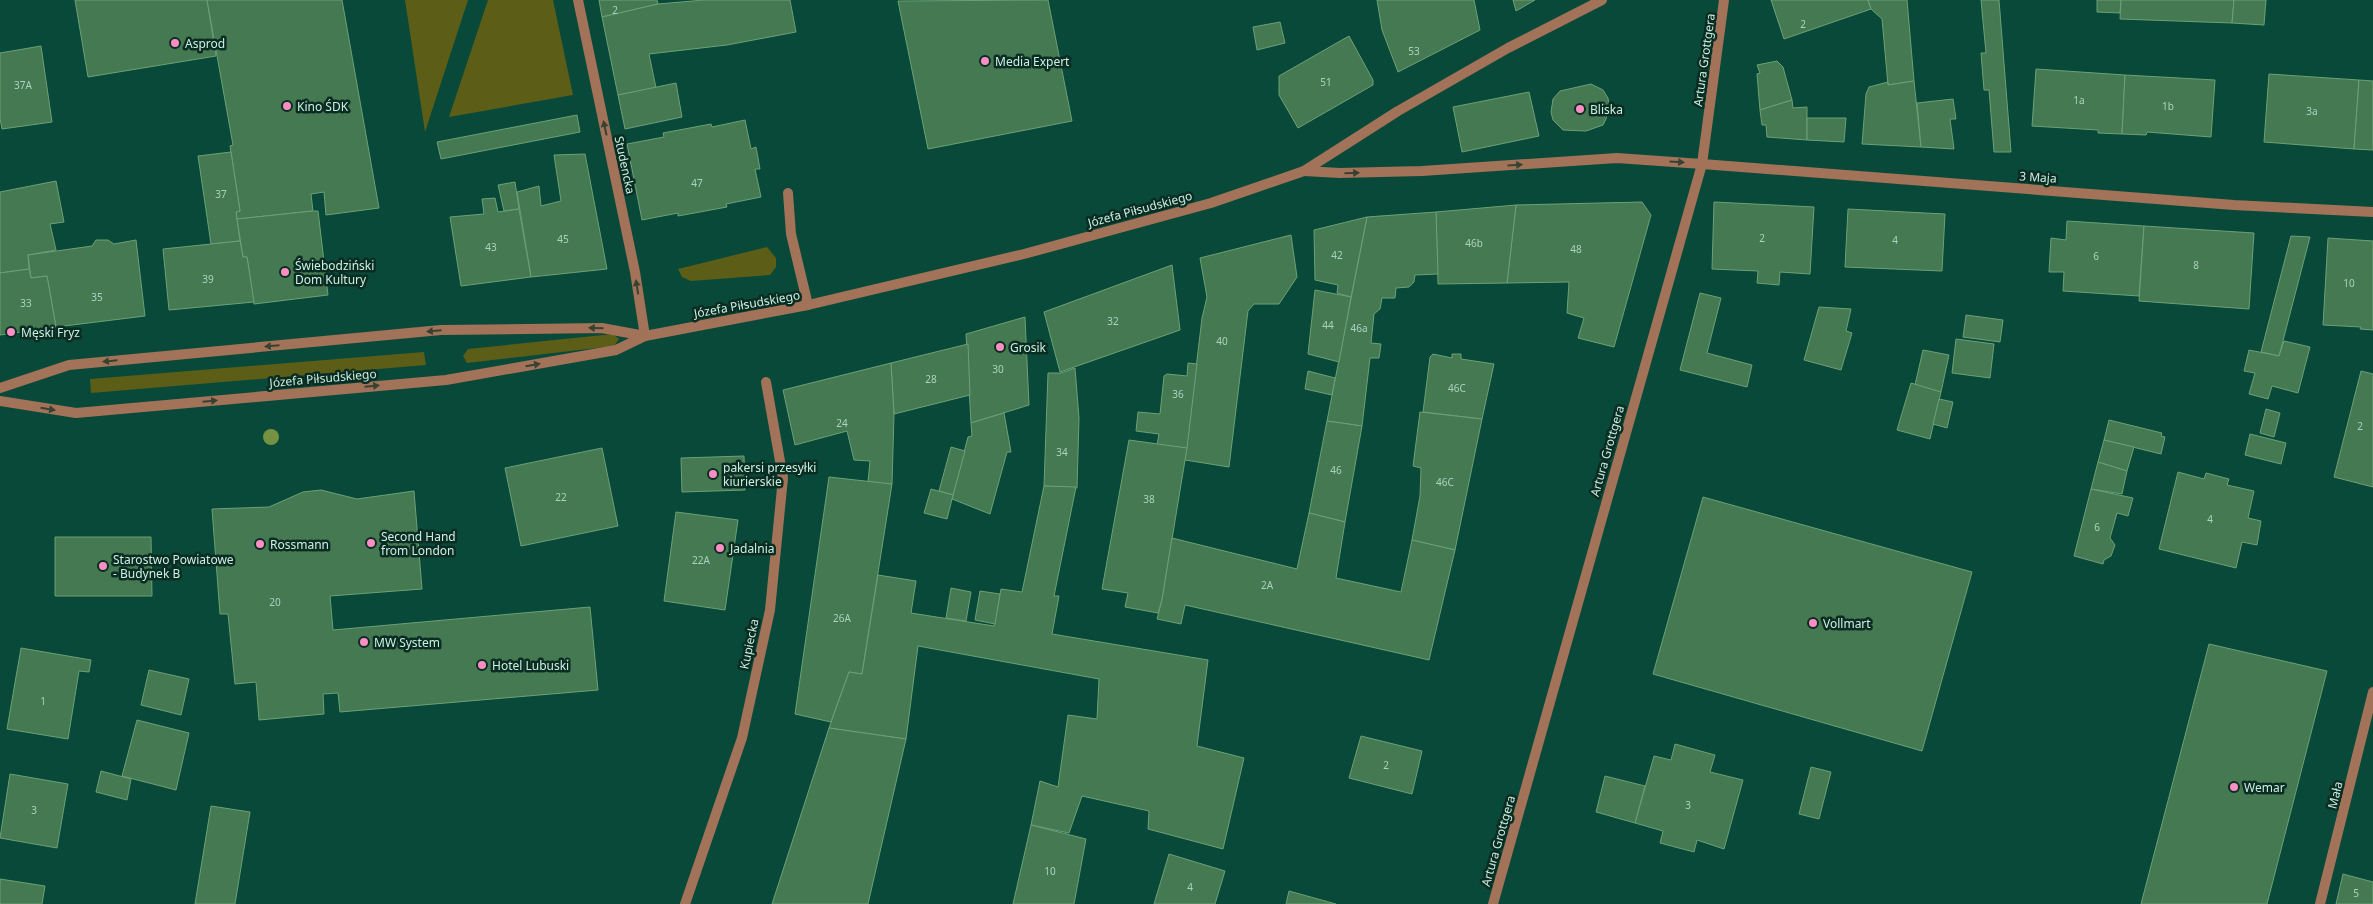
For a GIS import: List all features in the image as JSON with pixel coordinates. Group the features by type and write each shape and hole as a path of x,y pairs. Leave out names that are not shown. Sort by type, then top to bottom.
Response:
{"street":[{"name":"Studencka","path":"578,0 635,272 644,336"},
{"name":"Józefa Piłsudskiego","path":"0,401 76,413 446,380 616,350 644,336 808,305 1024,254 1211,203 1304,171 1398,112 1484,62 1602,0"},
{"name":"Artura Grottgera","path":"1494,904 1702,164 1724,0"},
{"name":"3 Maja","path":"1304,171 1340,174 1422,171 1617,158 2234,205 2373,212"},
{"path":"788,193 791,234 808,305"},
{"name":"Józefa Piłsudskiego","path":"0,388 69,366 441,330 602,328 644,336"},
{"name":"Kupiecka","path":"685,904 742,738 770,610 783,478 766,382"},
{"name":"Mała","path":"2320,904 2373,692"}],"shaded area":[{"path":"405,0 468,0 425,132"},
{"path":"488,0 553,0 573,95 449,117"},
{"path":"767,247 776,258 776,267 770,275 691,281 682,277 678,269"},
{"path":"613,334 619,339 614,346 467,363 463,356 468,349"},
{"path":"424,352 426,365 91,393 90,379"}],"building":[{"path":"75,0 207,0 216,56 88,77"},
{"path":"207,0 342,0 379,208 326,215 324,192 311,194 313,211 237,219 236,212 240,211 230,146 233,145"},
{"path":"599,0 657,0 658,4 602,17"},
{"path":"704,0 790,0 796,32 727,45 649,54 656,88 618,95 602,17 658,4"},
{"name":"Media Expert","path":"1048,0 1072,121 928,149 898,1"},
{"path":"1377,0 1474,0 1480,30 1398,72 1382,30"},
{"path":"1513,0 1535,0 1516,11"},
{"path":"1771,0 1868,0 1871,9 1784,39"},
{"path":"1868,0 1907,0 1914,81 1888,85 1882,19 1871,9"},
{"path":"1981,0 1999,0 2011,152 1994,152 1989,90 1984,90 1981,53 1986,53"},
{"path":"2097,0 2121,0 2120,13 2097,12"},
{"path":"2121,0 2234,0 2232,23 2120,19"},
{"path":"2234,0 2266,0 2264,25 2232,23"},
{"path":"1280,22 1285,43 1257,50 1253,27"},
{"path":"1349,36 1373,80 1373,85 1298,128 1279,95 1279,76"},
{"path":"41,46 52,122 2,129 0,118 0,53"},
{"path":"1777,61 1783,67 1792,100 1760,110 1757,74 1760,73 1757,65"},
{"path":"2036,69 2125,75 2122,134 2098,133 2098,130 2032,126"},
{"path":"2269,74 2359,80 2354,149 2264,142"},
{"path":"2125,75 2215,80 2211,137 2147,132 2146,135 2122,134"},
{"path":"2359,80 2373,81 2373,150 2354,149"},
{"path":"1914,81 1921,147 1862,144 1866,94 1869,87 1888,82 1888,85"},
{"path":"676,83 682,117 625,129 618,95"},
{"name":"Bliska","path":"1591,84 1603,90 1608,98 1609,105 1603,125 1586,131 1563,130 1553,120 1551,112 1553,99 1560,91"},
{"path":"1529,92 1539,136 1462,152 1453,107"},
{"path":"1953,99 1956,119 1950,119 1954,149 1921,147 1917,103"},
{"path":"1792,100 1793,108 1807,107 1807,140 1767,137 1766,125 1762,125 1760,110"},
{"path":"577,115 580,132 441,159 437,142"},
{"path":"1807,118 1846,118 1844,142 1807,140"},
{"path":"745,120 751,149 756,147 760,169 755,169 761,197 726,204 727,207 642,220 627,144 664,137 663,133 711,124 712,127"},
{"path":"231,152 240,211 236,212 240,241 211,244 198,156"},
{"path":"585,154 607,269 531,277 517,192 539,186 541,206 561,201 554,155"},
{"path":"56,181 64,222 50,224 56,250 28,255 29,269 0,273 0,192"},
{"path":"515,182 519,209 504,211 498,185"},
{"path":"495,198 498,212 519,209 531,277 461,286 450,217 484,214 482,199"},
{"path":"1642,202 1651,215 1614,347 1578,338 1584,318 1567,313 1569,282 1507,283 1516,205"},
{"path":"1714,202 1814,207 1810,274 1780,272 1779,285 1757,283 1758,271 1712,269"},
{"path":"1516,205 1507,283 1438,284 1436,212"},
{"path":"1848,209 1945,214 1942,271 1845,267"},
{"path":"318,211 328,295 254,304 247,257 243,257 237,219"},
{"path":"1436,212 1438,274 1415,275 1414,282 1409,287 1396,288 1395,298 1382,298 1380,309 1374,314 1371,343 1381,344 1379,358 1370,358 1362,426 1327,421 1367,217"},
{"path":"1367,217 1351,297 1337,293 1338,285 1315,280 1314,230"},
{"path":"2067,221 2144,226 2139,296 2063,291 2064,272 2049,272 2051,238 2066,240"},
{"path":"2144,226 2254,233 2249,309 2139,301"},
{"path":"1291,235 1297,277 1279,304 1254,304 1248,311 1229,467 1185,460 1202,318 1207,297 1200,258"},
{"path":"2291,236 2310,237 2279,356 2261,352"},
{"path":"2328,238 2373,241 2373,330 2360,329 2361,327 2323,325"},
{"path":"96,240 108,240 114,244 136,240 145,316 56,327 47,276 31,278 28,255 92,246"},
{"path":"240,241 243,257 247,257 254,302 169,310 163,249"},
{"path":"1172,265 1180,330 1060,372 1044,312"},
{"path":"29,269 31,278 47,276 56,327 0,335 0,273"},
{"path":"1315,290 1351,297 1339,362 1308,354"},
{"path":"1700,293 1721,298 1707,353 1752,365 1747,387 1680,370"},
{"path":"1819,307 1851,309 1846,331 1852,333 1841,370 1804,360"},
{"path":"1966,315 2003,320 2000,342 1963,337"},
{"path":"1025,317 1029,405 971,423 966,334"},
{"path":"1956,339 1994,344 1990,378 1952,373"},
{"path":"2284,341 2310,347 2298,393 2272,386 2268,399 2249,394 2255,373 2244,371 2249,350 2279,356"},
{"path":"968,344 970,395 894,414 891,363"},
{"path":"1923,350 1949,355 1941,392 1915,385"},
{"path":"1433,354 1452,358 1452,354 1461,354 1461,359 1494,364 1482,419 1423,412 1430,357"},
{"path":"891,363 894,414 892,484 868,482 870,461 854,460 847,431 795,445 783,390"},
{"path":"1188,363 1197,364 1187,448 1157,445 1159,434 1136,431 1138,412 1160,414 1164,376 1167,374 1187,376"},
{"path":"1075,368 1079,418 1077,488 1044,486 1048,373 1061,373"},
{"path":"1308,371 1335,378 1332,395 1305,389"},
{"path":"2361,371 2373,374 2373,487 2334,477"},
{"path":"1911,383 1941,392 1930,439 1897,430"},
{"path":"1939,399 1953,402 1947,428 1933,424"},
{"path":"2266,409 2280,413 2274,437 2260,433"},
{"path":"1420,412 1482,419 1455,550 1412,540 1420,496 1421,468 1413,466"},
{"path":"1004,413 1011,452 1007,452 990,514 952,499 968,437 972,436 971,423"},
{"path":"2109,420 2162,433 2161,436 2165,437 2161,454 2104,440"},
{"path":"1327,421 1362,426 1345,522 1309,513"},
{"path":"2250,434 2286,443 2281,464 2245,455"},
{"path":"1129,440 1187,448 1162,600 1158,613 1125,607 1128,593 1102,589"},
{"path":"2104,440 2134,447 2127,471 2098,462"},
{"path":"951,447 965,451 953,495 939,491"},
{"path":"602,448 618,526 521,546 505,468"},
{"name":"pakersi przesyłki kiurierskie","path":"744,456 745,490 682,492 681,458"},
{"path":"2098,462 2127,471 2122,494 2091,489"},
{"path":"2178,472 2204,479 2206,473 2229,479 2227,485 2254,491 2248,518 2261,521 2257,545 2242,542 2236,568 2159,549"},
{"path":"829,477 892,484 862,674 849,672 831,722 795,714"},
{"path":"1044,486 1076,487 1054,596 1059,596 1052,634 1208,660 1197,746 1244,758 1223,849 1148,829 1149,811 1082,796 1069,833 1031,825 1040,781 1058,787 1068,715 1097,719 1099,679 918,646 906,739 829,728 849,672 862,674 878,575 916,581 911,613 994,626 1001,589 1022,592"},
{"path":"931,489 953,495 947,519 924,513"},
{"path":"2091,489 2133,498 2128,516 2117,513 2110,538 2115,545 2111,556 2104,560 2103,564 2074,556"},
{"path":"321,490 357,499 414,491 422,589 330,596 333,630 590,607 598,690 340,712 338,693 323,694 324,714 259,720 256,682 235,684 228,614 220,614 212,509 269,507 303,492"},
{"name":"Vollmart","path":"1703,497 1972,572 1922,751 1653,674"},
{"path":"676,512 738,520 725,610 664,601"},
{"path":"1309,513 1345,522 1336,578 1401,592 1412,540 1455,550 1429,660 1185,605 1181,624 1157,619 1172,538 1297,569"},
{"name":"Starostwo Powiatowe - Budynek B","path":"55,537 151,537 152,596 55,596"},
{"path":"951,588 971,592 966,621 946,618"},
{"path":"980,591 1000,594 995,624 975,620"},
{"name":"Wemar","path":"2209,644 2327,671 2267,904 2141,904"},
{"path":"21,648 91,660 89,672 79,671 68,739 7,729"},
{"path":"149,670 189,679 181,715 141,705"},
{"path":"137,720 189,733 176,790 122,776"},
{"path":"829,728 906,739 868,904 772,904"},
{"path":"1361,736 1422,751 1412,794 1349,778"},
{"path":"1675,744 1715,755 1710,772 1743,780 1724,849 1697,840 1694,852 1660,843 1663,831 1635,823 1654,756 1671,760"},
{"path":"1811,767 1831,772 1819,819 1799,814"},
{"path":"101,771 131,779 127,800 96,792"},
{"path":"10,774 68,784 57,848 0,838"},
{"path":"1605,776 1645,786 1635,823 1596,812"},
{"path":"211,806 250,812 235,904 195,904"},
{"path":"1031,825 1086,839 1074,904 1013,904"},
{"path":"1169,854 1225,871 1215,904 1154,904"},
{"path":"2343,874 2373,882 2373,904 2336,904"},
{"path":"0,879 45,886 42,904 0,904"},
{"path":"1289,891 1336,904 1286,904"}],"place":[{"name":"Asprod","path":"175,43"},
{"name":"Media Expert","path":"985,61"},
{"name":"Kino ŚDK","path":"287,106"},
{"name":"Bliska","path":"1580,109"},
{"name":"Świebodziński Dom Kultury","path":"285,272"},
{"name":"Męski Fryz","path":"11,332"},
{"name":"Grosik","path":"1000,347"},
{"name":"pakersi przesyłki kiurierskie","path":"713,474"},
{"name":"Second Hand from London","path":"371,543"},
{"name":"Rossmann","path":"260,544"},
{"name":"Jadalnia","path":"720,548"},
{"name":"Starostwo Powiatowe - Budynek B","path":"103,566"},
{"name":"Vollmart","path":"1813,623"},
{"name":"MW System","path":"364,642"},
{"name":"Hotel Lubuski","path":"482,665"},
{"name":"Wemar","path":"2234,787"}]}
